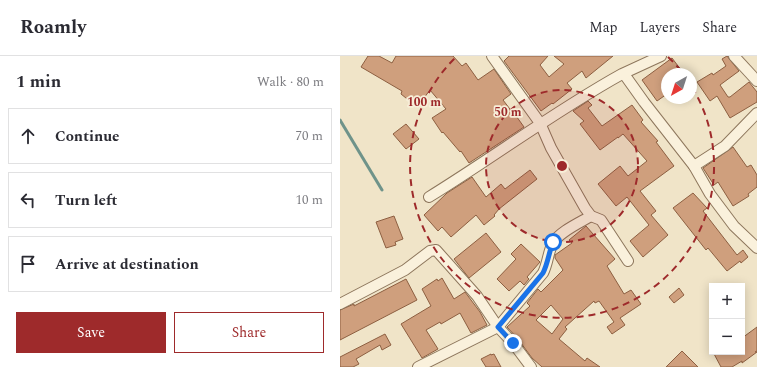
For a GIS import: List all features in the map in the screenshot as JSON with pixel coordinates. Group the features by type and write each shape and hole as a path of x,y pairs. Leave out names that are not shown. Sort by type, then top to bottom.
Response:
{"street":[{"path":"492,56 540,124 551,148 585,208 591,216 601,220 628,261"},
{"path":"429,197 472,171 540,124 624,74 661,56"},
{"path":"734,56 757,81"},
{"path":"624,74 694,166 710,194 734,226 757,248"},
{"path":"694,166 725,146 757,113"},
{"path":"418,367 498,327 543,273 553,242 559,235 591,216"},
{"path":"340,304 405,270 430,252 436,250 477,296 498,327 513,343 531,367"}],"building":[{"path":"368,56 379,56 392,63 396,56 453,56 462,66 466,63 478,80 494,69 511,94 503,100 524,127 469,163 461,151 460,152 443,132 442,133 432,118 446,109 430,90 417,107 401,94 402,91 361,67"},
{"path":"509,56 548,56 540,65 549,77 564,64 554,56 613,56 586,78 582,71 567,83 572,89 553,104 552,103 541,111 504,61"},
{"path":"727,56 739,71 720,85 728,97 749,82 757,92 757,102 730,118 717,96 710,101 697,82 712,73 713,75 726,66 722,59"},
{"path":"672,58 680,68 661,68 661,98 657,101 642,80"},
{"path":"588,101 592,105 588,108 602,126 632,105 643,120 641,122 658,141 656,142 674,166 640,191 656,211 651,215 668,235 643,257 630,241 649,225 627,197 616,206 598,184 620,166 628,176 647,161 623,134 600,150 580,124 584,121 573,111"},
{"path":"406,124 419,139 406,149 393,134"},
{"path":"733,147 747,167 751,165 757,175 757,187 748,194 749,196 733,206 718,182 714,185 703,168"},
{"path":"530,170 537,179 499,209 494,215 495,216 484,225 476,215 451,237 442,227 438,231 424,215 447,193 472,177 486,197 501,184 505,189"},
{"path":"693,193 707,208 703,211 737,255 743,250 748,257 727,271 708,248 706,250 673,208"},
{"path":"394,216 403,239 395,242 396,245 386,248 376,222"},
{"path":"586,226 615,259 607,266 624,294 631,290 641,304 620,318 625,325 612,334 607,327 614,322 599,301 595,303 594,301 565,327 567,329 559,339 585,361 587,358 600,367 542,367 532,358 507,327 530,306 527,303 538,289 541,292 563,270 555,258 555,255 572,243 569,240","holes":["551,305 563,319 552,334 536,320"]},
{"path":"486,233 501,252 469,278 454,259"},
{"path":"521,244 540,262 527,277 529,279 524,285 520,281 509,291 497,279 516,259 511,254"},
{"path":"442,278 454,299 465,292 480,312 487,325 471,333 460,313 441,324 440,322 426,330 438,349 422,358 401,324 431,306 422,289 437,279 438,281"},
{"path":"406,279 417,300 340,340 340,310 354,304 354,306"},
{"path":"679,288 684,295 674,303 669,297"},
{"path":"757,327 757,351 755,352 757,352 742,363 742,361 732,367 721,367 715,355 745,355 745,336"},
{"path":"385,334 391,345 382,350 380,345 356,359 359,364 353,367 340,367 340,357"},
{"path":"682,351 698,367 666,367"},
{"path":"494,354 501,367 486,367 481,359"}],"waterway":[{"path":"340,120 382,190"}],"route":[{"path":"513,343 498,327 543,273 553,242"}]}
